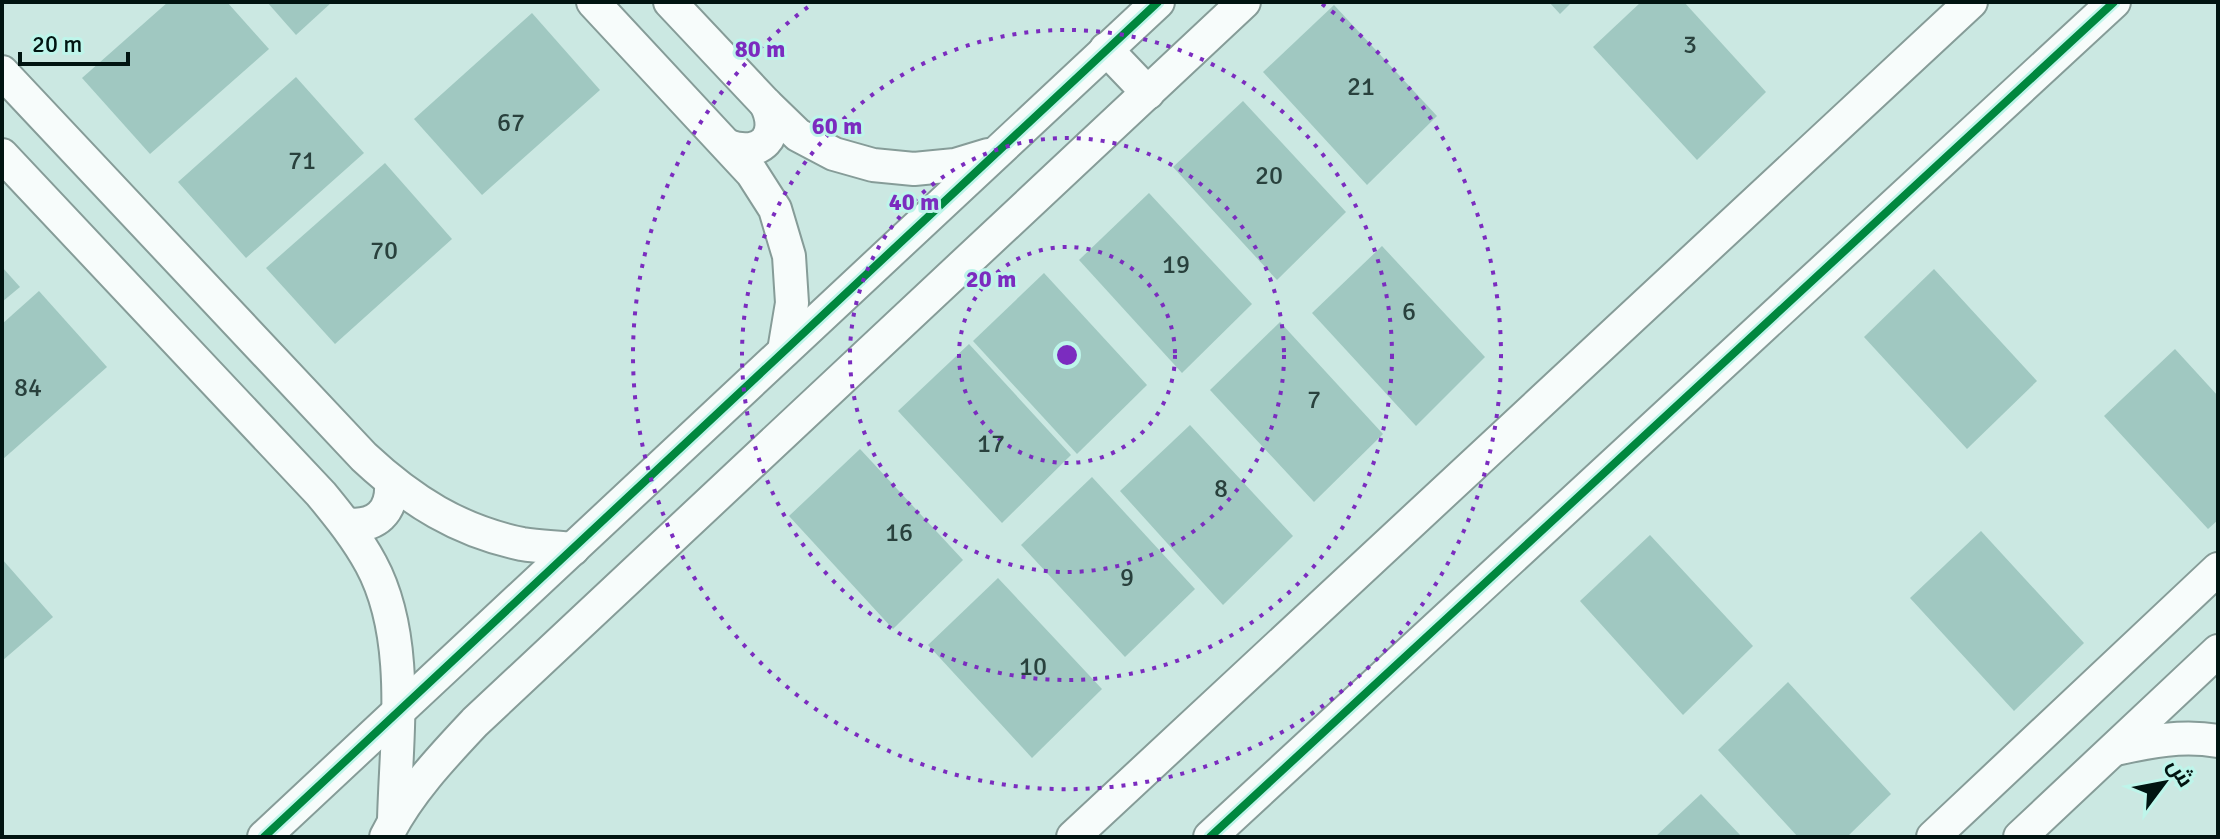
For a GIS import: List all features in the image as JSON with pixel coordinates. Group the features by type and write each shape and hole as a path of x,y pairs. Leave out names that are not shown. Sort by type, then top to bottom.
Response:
{"street":[{"path":"593,2 752,173 775,209 789,256 792,303 784,351"},
{"path":"670,2 798,135 834,154 873,165 914,169 955,165 994,153"},
{"path":"264,837 1158,2"},
{"path":"390,828 444,754 475,722 1244,2"},
{"path":"1081,833 1971,2"},
{"path":"1210,837 2114,2"},
{"path":"1106,49 1148,93"},
{"path":"2,72 391,482 431,511 476,531 524,544 573,549"},
{"path":"728,146 741,151 754,149 765,142 772,130 772,116 766,104"},
{"path":"2,155 321,494 346,524 372,567 390,614 398,663 390,828"},
{"path":"346,524 358,525 381,516 392,495 391,482"},
{"path":"1933,837 2218,569"},
{"path":"2020,837 2218,651"},
{"path":"2113,750 2156,740 2201,738 2218,741"}],"building":[{"path":"168,2 227,2 269,49 150,154 82,78"},
{"path":"267,2 332,2 296,35"},
{"path":"1549,2 1572,2 1560,14"},
{"path":"1641,2 1684,2 1766,92 1697,160 1593,47"},
{"path":"1334,5 1437,116 1367,185 1263,72"},
{"path":"532,13 600,90 482,195 414,119"},
{"path":"296,77 364,153 246,258 178,182"},
{"path":"1243,101 1346,212 1277,280 1173,167"},
{"path":"385,163 452,239 335,344 266,268"},
{"path":"1149,193 1252,304 1182,373 1079,260"},
{"path":"1382,246 1485,357 1416,426 1312,313"},
{"path":"2,267 20,287 2,302"},
{"path":"1934,269 2037,381 1967,449 1864,337"},
{"path":"1044,273 1147,385 1077,454 973,341"},
{"path":"39,291 107,367 2,460 2,324"},
{"path":"1280,322 1383,434 1314,502 1210,390"},
{"path":"969,344 1071,455 1002,523 898,411"},
{"path":"2175,349 2218,396 2218,520 2208,529 2104,416"},
{"path":"1190,425 1293,536 1223,605 1120,491"},
{"path":"860,449 963,560 893,629 789,516"},
{"path":"1092,477 1195,589 1125,657 1021,545"},
{"path":"1981,531 2084,643 2014,711 1910,598"},
{"path":"1650,535 1753,646 1683,715 1580,601"},
{"path":"2,559 53,617 2,661"},
{"path":"998,578 1102,689 1032,758 928,645"},
{"path":"1788,682 1891,794 1847,837 1798,837 1718,750"},
{"path":"1701,794 1742,837 1655,837"}],"cycle path":[{"path":"264,837 1158,2"},
{"path":"1210,837 2114,2"}]}
